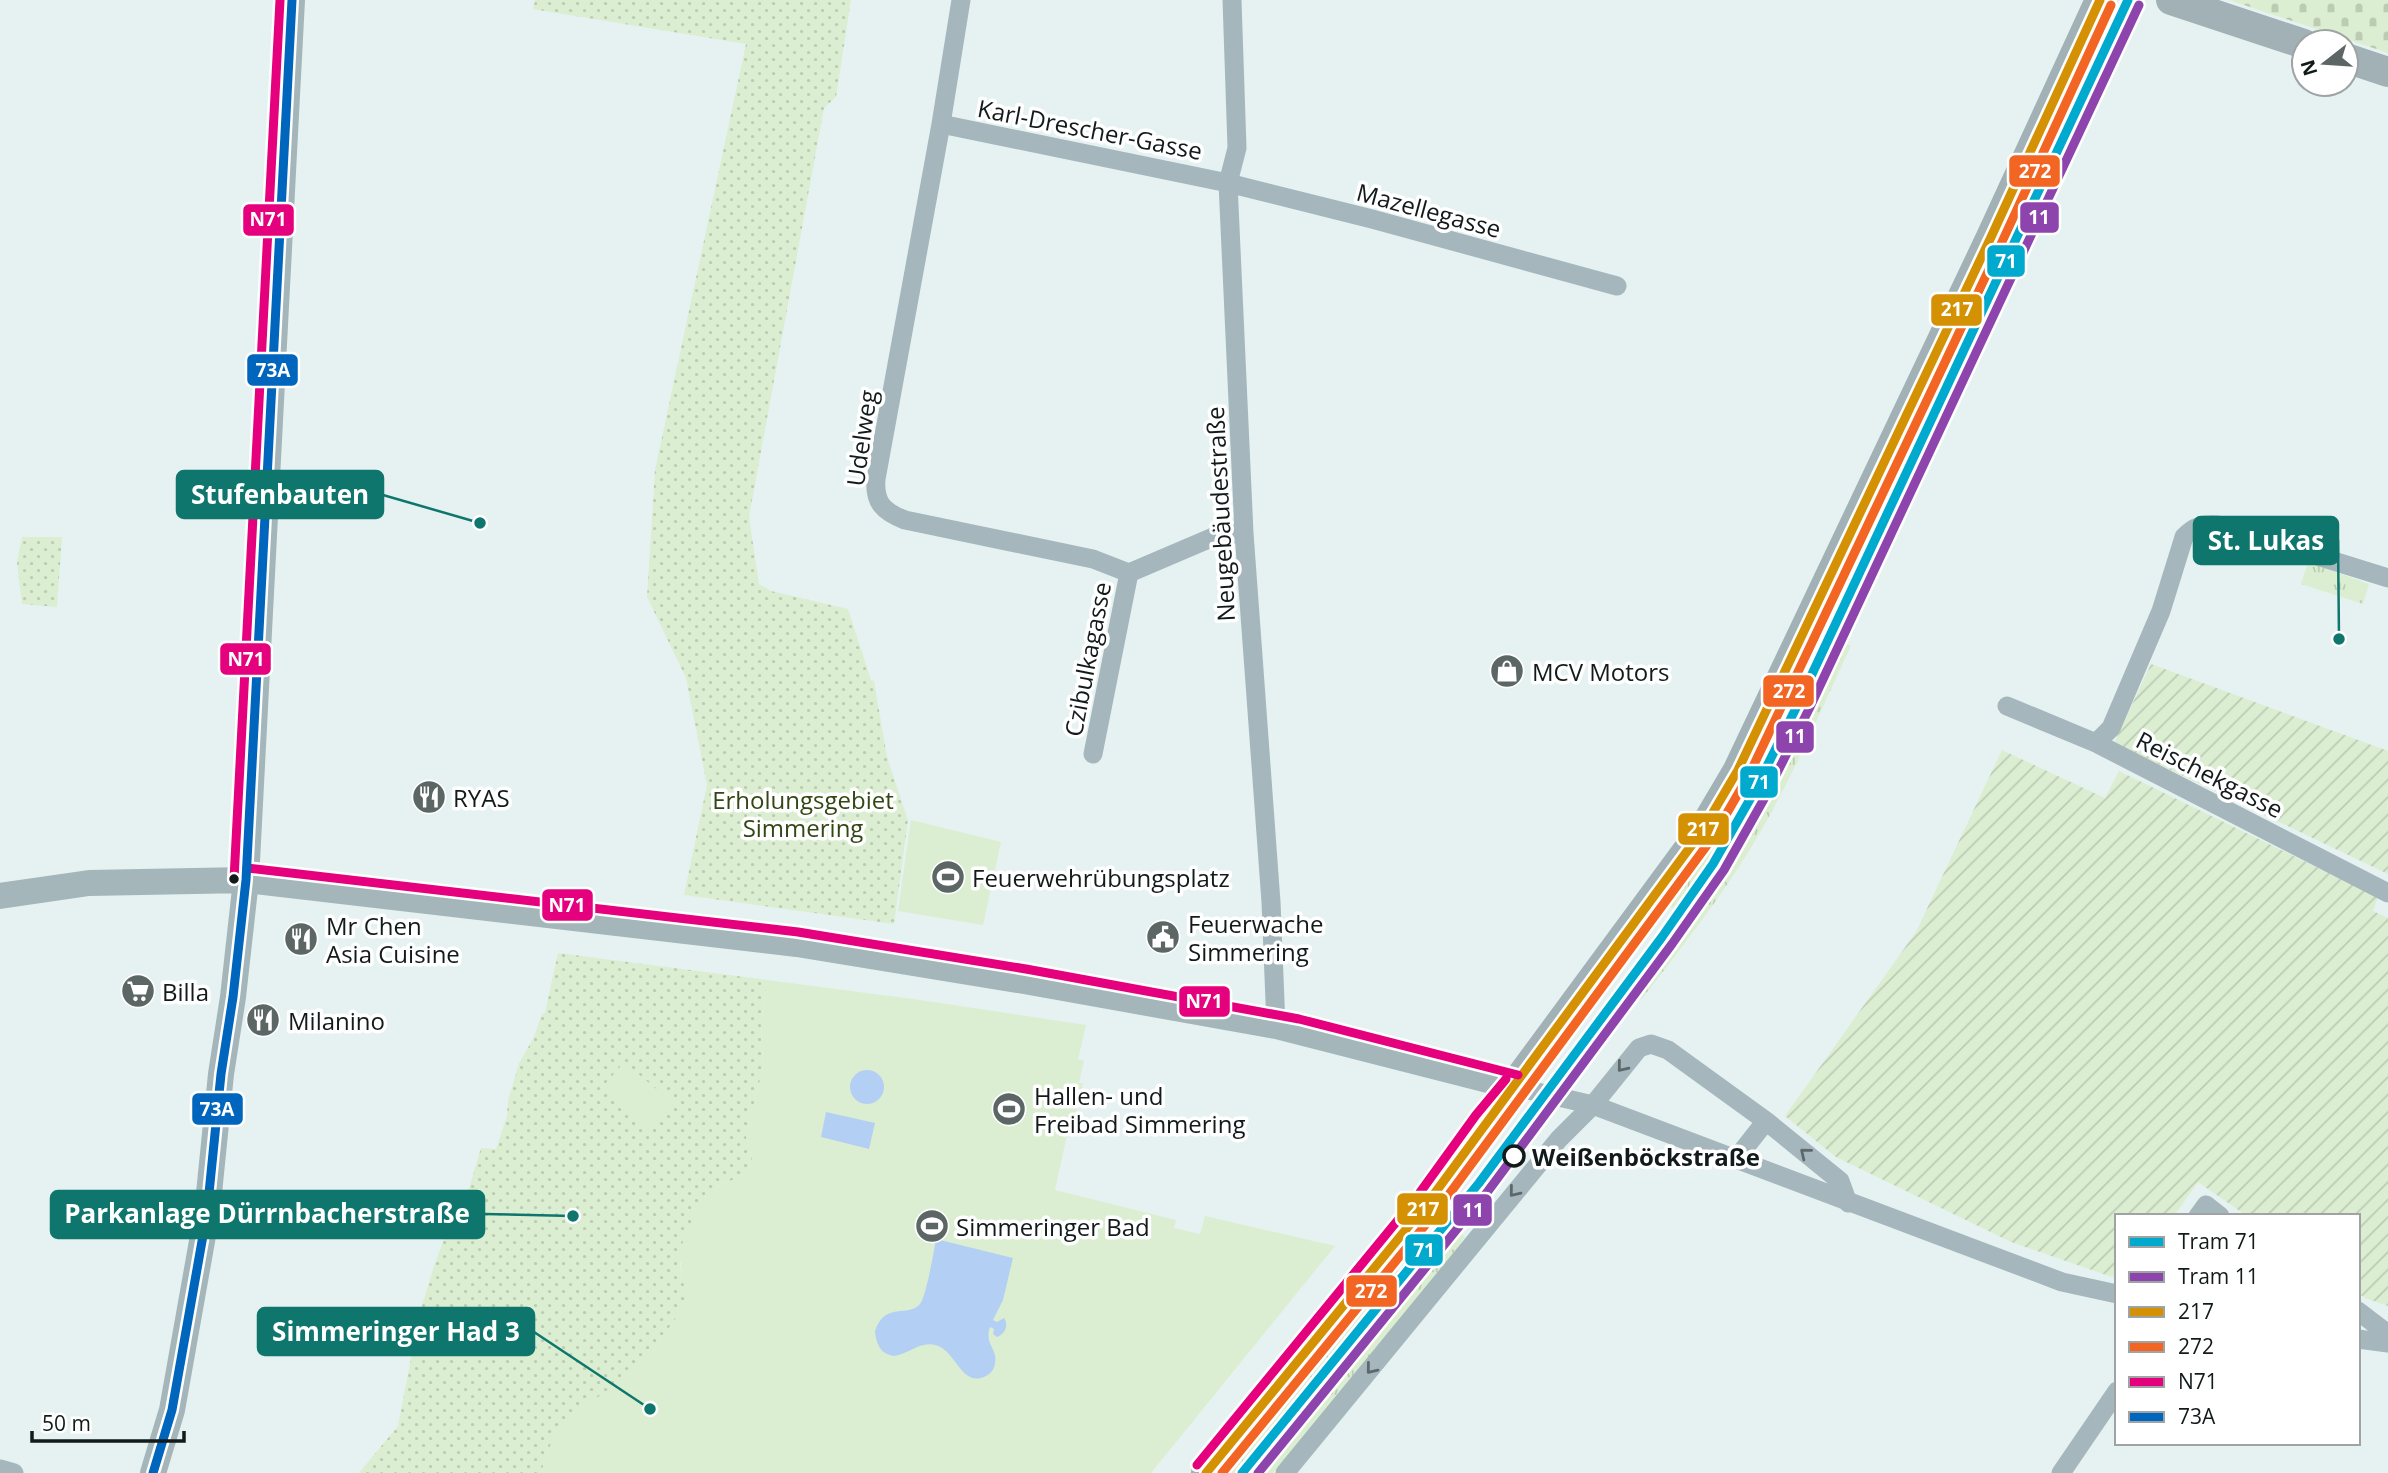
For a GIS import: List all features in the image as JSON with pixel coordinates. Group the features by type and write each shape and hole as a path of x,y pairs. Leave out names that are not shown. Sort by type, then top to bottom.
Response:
{"main road":[{"path":"153,1473 172,1410 207,1213 221,1074 246,880 292,0"},
{"path":"1206,1473 1426,1205 1702,831 1738,770 1992,235 2100,0"},
{"path":"2171,0 2290,39"},
{"path":"2360,63 2388,72"},
{"path":"0,896 89,884 246,880 797,944 1276,1026 1515,1087"}],"street":[{"name":"Udelweg","path":"961,0 876,479 877,500 884,510 905,520 1093,559 1129,573"},
{"name":"Neugebäudestraße","path":"1232,0 1237,148 1228,183 1244,533 1270,889 1276,1026"},
{"name":"Karl-Drescher-Gasse","path":"941,124 1228,183"},
{"name":"Mazellegasse","path":"1228,183 1617,286"},
{"path":"2096,743 2111,728 2161,611 2183,537 2192,528 2204,524 2218,525 2388,578"},
{"path":"1129,573 1218,536 1244,533"},
{"name":"Czibulkagasse","path":"1093,754 1129,573"},
{"name":"Reischekgasse","path":"2007,706 2096,743 2388,893"},
{"path":"1285,1473 1551,1148 1592,1105 1639,1048 1651,1044 1668,1050 1766,1121 1840,1181 1848,1203"},
{"path":"1515,1087 1592,1105 2062,1282 2115,1294"},
{"path":"1736,1159 1766,1121"},
{"path":"2199,1214 2206,1205 2217,1214"},
{"path":"2360,1313 2388,1334"},
{"path":"2360,1339 2388,1343"},
{"path":"2061,1473 2115,1394"},
{"path":"0,1469 14,1473"}],"green space":[{"name":"Erholungsgebiet Simmering","path":"535,0 851,0 836,97 824,108 749,517 759,584 771,591 848,609 871,680 874,681 887,757 908,820 894,924 684,895 707,785 686,678 647,597 655,470 746,44 533,9"},
{"path":"2229,0 2388,0 2388,53 2360,44 2360,28 2313,28"},
{"path":"1878,508 1883,514 1763,767 1736,817 1675,910 1669,906 1717,838 1749,781"},
{"path":"22,537 62,537 57,607 22,604 17,562"},
{"path":"2308,562 2369,584 2363,604 2301,584"},
{"path":"1842,641 1851,646 1762,829 1735,873 1689,937 1642,999 1633,1001 1709,894 1750,827 1794,744"},
{"path":"2151,664 2388,751 2388,874 2114,743"},
{"path":"2002,750 2105,798 2119,771 2378,897 2373,911 2388,918 2388,1306 2360,1294 2360,1214 2244,1214 2198,1182 2175,1214 2115,1214 2115,1276 2112,1277 2011,1242 1836,1157 1785,1116 1916,932"},
{"name":"Feuerwehrübungsplatz","path":"911,820 1001,842 983,925 898,911"},
{"path":"558,953 767,980 761,1023 763,1068 746,1137 752,1160 749,1168 742,1176 716,1187 680,1263 682,1280 691,1297 651,1353 548,1450 541,1473 359,1473 398,1426 420,1312 434,1266 459,1199 466,1198 481,1148 496,1149 507,1116 508,1101 519,1063 533,1039 542,1014 545,1013"},
{"name":"Simmeringer Bad","path":"767,980 1086,1025 1078,1059 1084,1061 1079,1083 1083,1083 1071,1135 1067,1135 1055,1190 1176,1220 1174,1228 1200,1234 1205,1216 1335,1246 1151,1473 541,1473 548,1450 561,1424 620,1381 651,1353 691,1297 682,1281 680,1249 701,1199 708,1191 742,1176 752,1160 746,1137 763,1068 761,1023"},
{"path":"624,1062 673,1103 650,1130 601,1089"},
{"path":"1458,1231 1465,1237 1446,1263 1273,1473 1258,1473"},
{"path":"1396,1268 1402,1274 1239,1473 1228,1473"}],"water":[{"path":"867,1070 879,1075 884,1087 879,1099 867,1104 855,1099 850,1087 855,1075"},
{"path":"826,1112 875,1123 869,1149 821,1137"},
{"path":"936,1239 1013,1258 1003,1300 993,1320 997,1322 1004,1318 1005,1329 997,1337 993,1334 994,1329 990,1327 989,1338 995,1354 994,1367 990,1374 977,1379 964,1373 948,1353 935,1345 919,1346 894,1356 885,1353 878,1344 875,1331 885,1316 915,1308 920,1304"}],"tram line":[{"name":"71","path":"1242,1473 1479,1183 1713,864 1753,794 1798,704 2128,0"},
{"name":"11","path":"1258,1473 1488,1191 1724,870 1764,799 1809,709 2139,5"}],"transit line":[{"name":"N71","path":"234,879 280,0"},
{"name":"73A","path":"153,1473 172,1410 207,1213 221,1074 246,880 292,0"},
{"name":"217","path":"1206,1473 1426,1205 1702,831 1738,770 1992,235 2100,0"},
{"name":"272","path":"1222,1473 1436,1212 1713,837 1749,775 2003,240 2111,5"},
{"name":"N71","path":"247,868 798,932 1026,969 1299,1019 1518,1075"},
{"name":"N71","path":"1197,1465 1416,1198 1476,1115 1506,1079"}],"place":[{"name":"Stufenbauten","path":"480,523"},
{"name":"St. Lukas","path":"2339,639"},
{"name":"MCV Motors","path":"1507,671"},
{"name":"RYAS","path":"429,797"},
{"name":"Feuerwehrübungsplatz","path":"948,877"},
{"name":"Feuerwache Simmering","path":"1163,937"},
{"name":"Mr Chen Asia Cuisine","path":"301,939"},
{"name":"Billa","path":"138,991"},
{"name":"Milanino","path":"263,1020"},
{"name":"Hallen- und Freibad Simmering","path":"1009,1109"},
{"name":"Weißenböckstraße","path":"1514,1156"},
{"name":"Parkanlage Dürrnbacherstraße","path":"573,1216"},
{"name":"Simmeringer Bad","path":"932,1226"},
{"name":"Simmeringer Had 3","path":"650,1409"}]}
